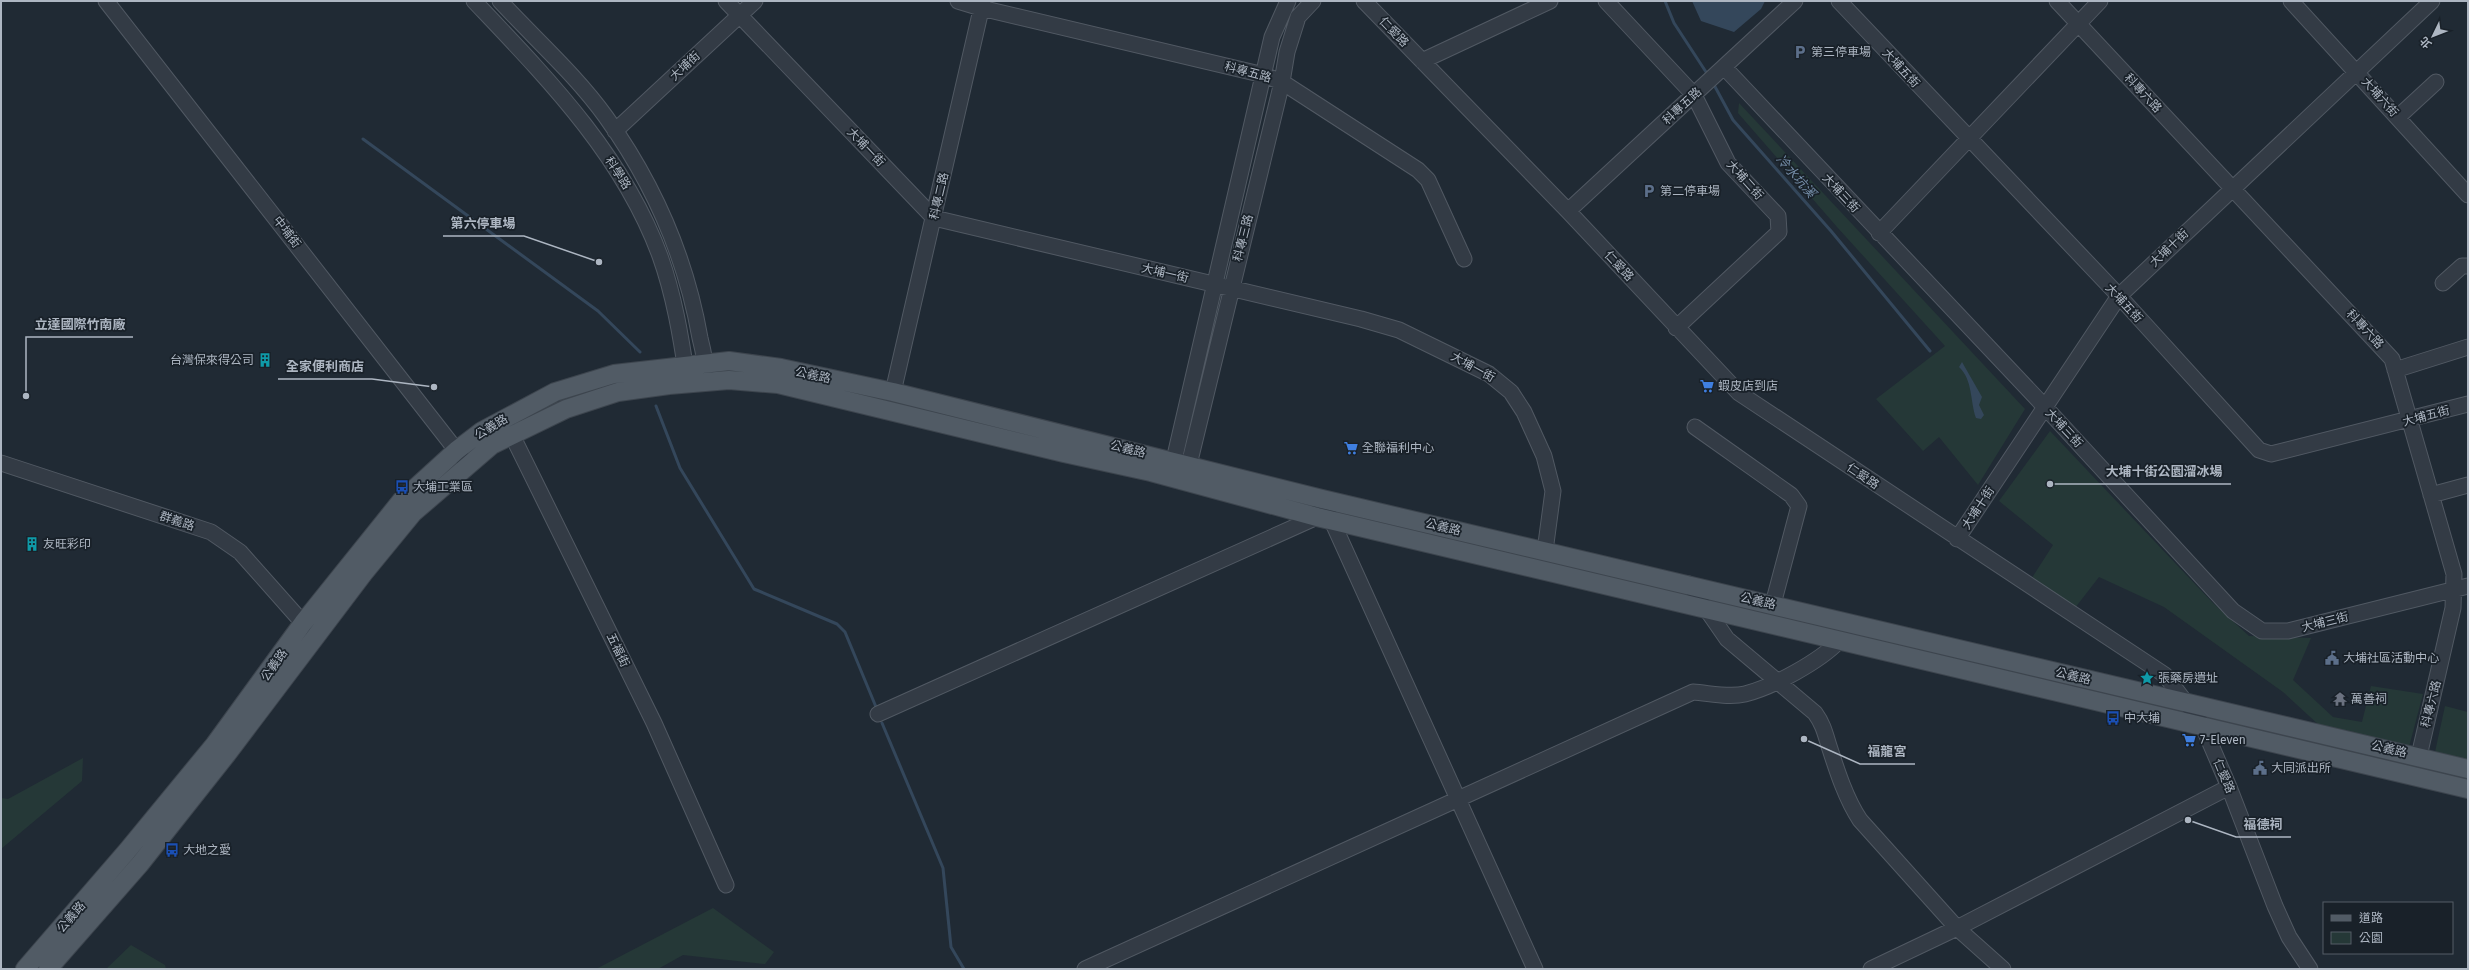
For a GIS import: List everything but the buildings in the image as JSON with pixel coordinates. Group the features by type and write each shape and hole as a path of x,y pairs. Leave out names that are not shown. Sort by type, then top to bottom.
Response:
{"main road":[{"name":"公義路","path":"48,969 140,864 363,574 414,513 467,464 492,445 566,409 618,392 688,384 729,361 774,367 893,392 1093,440 1180,471 1324,518 1706,607 1839,641 2202,724 2468,789"},
{"name":"公義路","path":"24,969 127,852 215,744 303,623 401,501 457,450 482,431 555,392 614,374 666,366 685,366 728,380 778,384 1064,453 1180,471 1322,499 1689,584 2188,704 2419,756 2468,769"}],"street":[{"name":"中埔街","path":"106,1 467,464"},
{"name":"科學路","path":"474,1 572,106 633,196 661,257 682,340 688,384"},
{"name":"科學路","path":"500,1 584,91 615,131 640,168 662,212 685,270 698,318 706,373"},
{"name":"大埔一街","path":"726,1 934,218 1232,287 1399,330 1489,374 1511,392 1524,412 1544,456 1553,491 1545,551"},
{"name":"大埔街","path":"615,131 754,1"},
{"name":"科專五路","path":"958,1 982,5 1264,75 1282,82 1418,170 1428,180 1464,259"},
{"name":"科專三路","path":"1180,471 1217,284 1272,37 1288,1"},
{"name":"科專三路","path":"1180,471 1232,287 1282,82 1287,52 1298,17 1313,1"},
{"name":"仁愛路","path":"1364,1 1568,211 1676,328 1739,393 1957,539 2165,675 2202,724 2229,787 2275,906 2289,936 2310,969"},
{"path":"1422,61 1550,1"},
{"name":"大埔二街","path":"1606,1 1697,92 1728,163 1778,216 1779,232 1676,328"},
{"name":"科專五路","path":"1568,211 1795,1"},
{"name":"大埔五街","path":"1839,1 1969,140 2119,296 2259,450 2272,454 2468,404"},
{"name":"科專六路","path":"2057,1 2392,358 2454,574 2453,608 2419,756"},
{"path":"1879,233 2100,1"},
{"name":"大埔六街","path":"2291,1 2468,195"},
{"name":"大埔十街","path":"1957,539 2044,406 2119,296 2231,188 2432,1"},
{"name":"科專二路","path":"893,392 982,5"},
{"name":"大埔三街","path":"1721,70 2044,406 2233,611 2262,630 2288,631 2453,588 2468,586"},
{"path":"2398,117 2436,82"},
{"path":"2443,283 2462,266 2468,266"},
{"path":"2395,370 2468,346"},
{"name":"五福街","path":"504,419 654,723 726,885"},
{"path":"1695,427 1791,495 1799,506 1773,604"},
{"path":"1064,453 1093,440"},
{"name":"群義路","path":"1,463 211,532 240,552 303,623 318,634"},
{"path":"2431,495 2468,485"},
{"path":"1322,499 1324,518 1458,800 1535,969"},
{"path":"878,714 1324,518"},
{"path":"1689,584 1727,639 1779,680 1815,713 1825,726 1829,746 1850,806 1860,820 1956,928 2003,969"},
{"path":"1085,969 1693,692 1746,694 1779,680 1829,651 1839,641"},
{"path":"1871,969 1956,928 2229,787"}],"green space":[{"path":"1739,103 2025,409 1978,485 1939,437 1923,451 1876,399 1945,346 1837,227 1738,113"},
{"path":"2050,431 2213,603 2249,636 2311,638 2293,680 2333,717 2362,722 2371,686 2423,694 2409,747 2321,727 2283,692 2164,607 2099,577 2075,608 2030,581 2053,545 1999,501"},
{"path":"2445,706 2468,712 2468,762 2435,752"},
{"path":"83,758 82,781 1,849 1,798 8,799"},
{"path":"713,908 774,952 765,964 683,955 658,969 596,969"},
{"path":"131,945 165,965 166,969 106,969"}],"water":[{"path":"1692,1 1765,1 1761,9 1734,32 1701,21"},
{"path":"1962,362 1982,397 1979,405 1984,415 1981,419 1976,418 1967,378 1959,367"}],"waterway":[{"name":"冷水坑溪","path":"1665,1 1674,23 1708,75"},
{"name":"冷水坑溪","path":"1713,83 1733,120 1831,231 1930,351"},
{"path":"363,139 598,311 640,352"},
{"path":"656,406 680,468 754,589 837,624 845,632 876,707"},
{"path":"882,723 943,868 951,947 964,969"}],"place":[{"name":"第三停車場","path":"1800,52"},
{"name":"第二停車場","path":"1649,191"},
{"name":"第六停車場","path":"599,262"},
{"name":"台灣保來得公司","path":"265,360"},
{"name":"蝦皮店到店","path":"1707,386"},
{"name":"全家便利商店","path":"434,387"},
{"name":"立達國際竹南廠","path":"26,396"},
{"name":"全聯福利中心","path":"1351,448"},
{"name":"大埔十街公園溜冰場","path":"2050,484"},
{"name":"大埔工業區","path":"402,487"},
{"name":"友旺彩印","path":"32,544"},
{"name":"大埔社區活動中心","path":"2332,658"},
{"name":"張藥房遺址","path":"2147,678"},
{"name":"萬善祠","path":"2340,699"},
{"name":"中大埔","path":"2113,718"},
{"name":"福龍宮","path":"1804,739"},
{"name":"7-Eleven","path":"2189,740"},
{"name":"大同派出所","path":"2260,768"},
{"name":"福德祠","path":"2188,820"},
{"name":"大地之愛","path":"172,850"}]}
